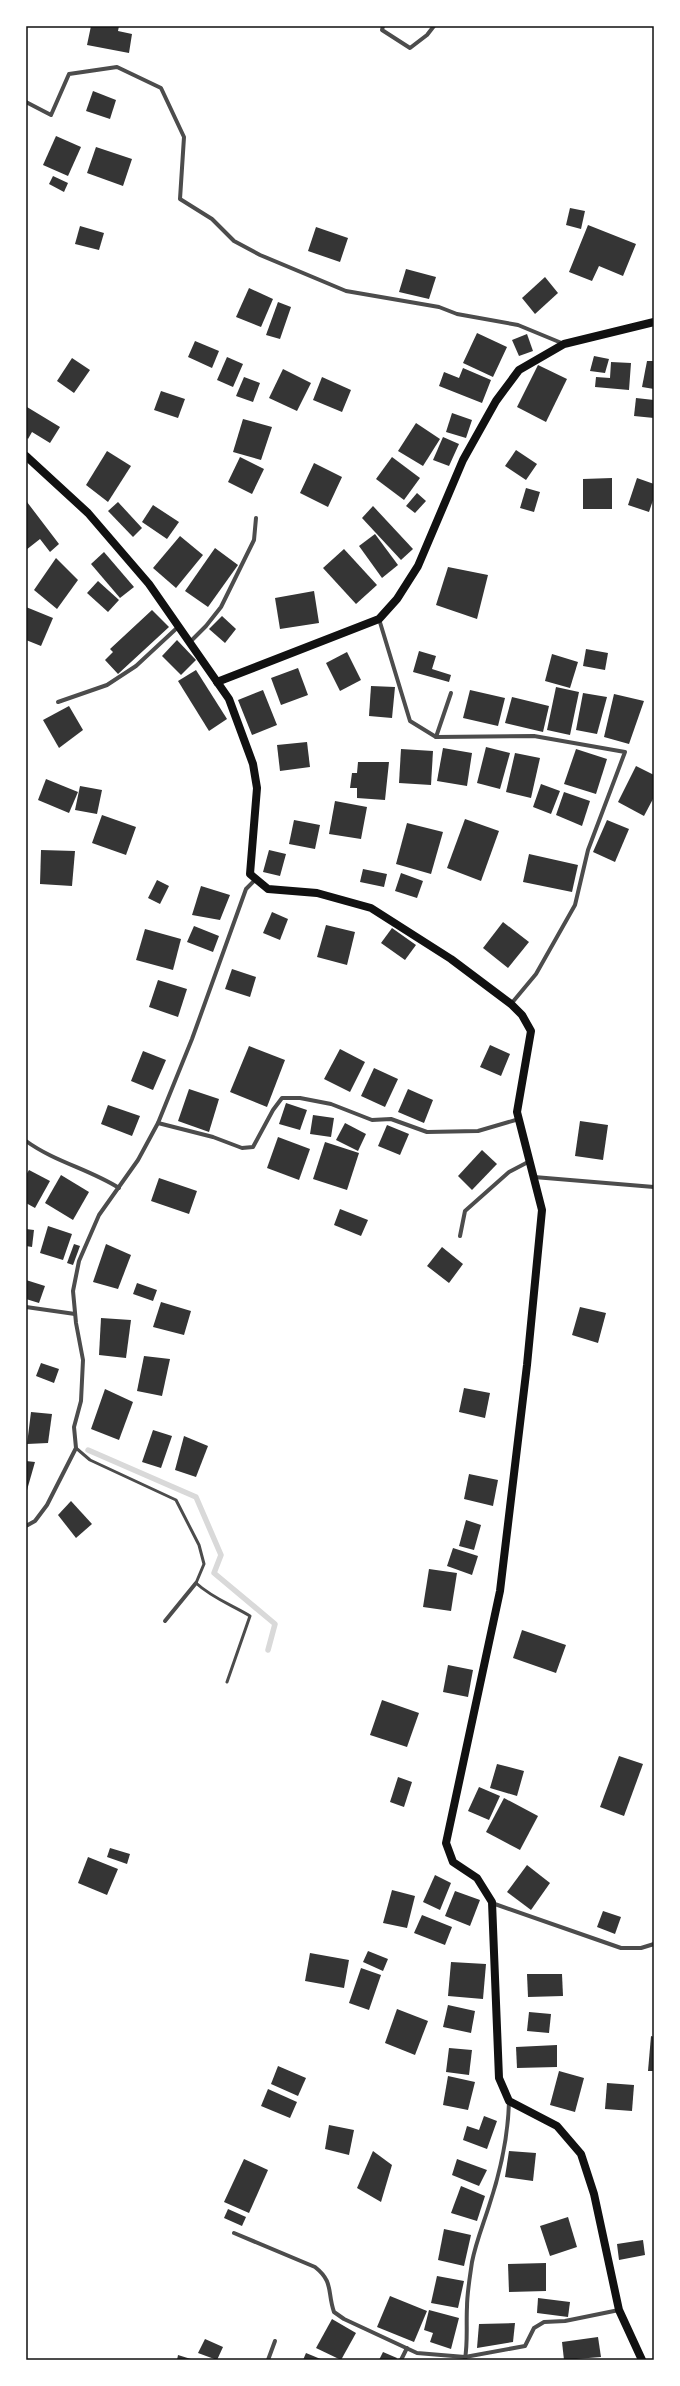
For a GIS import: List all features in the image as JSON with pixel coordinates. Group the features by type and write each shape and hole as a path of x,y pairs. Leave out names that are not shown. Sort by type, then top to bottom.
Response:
{"main road":[{"path":"218,682 379,619 397,599 418,566 463,460 496,401 519,370 564,344 654,322"},
{"path":"26,456 88,513 149,584 229,700 253,764 257,788 250,874 268,889 318,893 371,908 451,959 511,1004 522,1014 531,1031 517,1112 542,1210 527,1365 500,1592 446,1843 453,1862 476,1878 492,1902 497,2062 499,2078 509,2101 557,2126 581,2154 594,2194 619,2310 642,2360"}],"street":[{"path":"383,26 382,30 410,48 428,35 434,26"},
{"path":"26,102 51,115 69,74 117,67 162,88 184,137 180,199 212,219 234,241 260,255 346,291 439,307 457,314 518,325 564,344"},
{"path":"189,642 206,626 220,608 254,540 256,518"},
{"path":"379,619 410,721 436,737 534,736 625,752 588,850 575,905 536,974 511,1004"},
{"path":"58,702 107,685 136,666 178,627"},
{"path":"436,737 451,693"},
{"path":"26,1526 35,1521 47,1505 76,1448 74,1428 81,1402 83,1360 75,1314 73,1291 79,1261 99,1215 138,1160 158,1123 192,1038 246,889 256,879"},
{"path":"158,1123 213,1137 242,1148 253,1147 273,1110 282,1098 300,1098 331,1104 372,1120 391,1119 427,1132 478,1131 519,1119"},
{"path":"26,1141 42,1153 98,1175 119,1188"},
{"path":"460,1236 465,1211 509,1172 530,1161"},
{"path":"534,1177 654,1187"},
{"path":"26,1307 75,1314"},
{"path":"165,1621 196,1583"},
{"path":"492,1902 621,1948 641,1948 654,1944"},
{"path":"465,2359 468,2327 467,2308 472,2263 478,2235 489,2206 501,2162 508,2126 509,2101"},
{"path":"234,2233 315,2267 324,2274 329,2282 334,2312 344,2319 417,2353 465,2359 525,2346 529,2336 544,2322 565,2321 619,2310"},
{"path":"268,2360 275,2341"},
{"path":"401,2360 407,2348"}],"lane":[{"path":"76,1448 90,1460 176,1500 199,1545 204,1564 196,1583 208,1594 237,1607 250,1616 228,1682"}],"building":[{"path":"91,26 119,26 118,31 132,34 129,53 87,45"},
{"path":"93,91 116,100 110,119 86,111"},
{"path":"56,136 81,147 68,176 43,165"},
{"path":"96,147 132,159 123,186 87,173"},
{"path":"53,176 68,183 64,192 49,184"},
{"path":"570,208 585,211 581,229 566,225"},
{"path":"588,225 636,244 623,276 599,266 592,281 569,272"},
{"path":"80,226 104,233 99,250 75,244"},
{"path":"316,227 348,238 340,262 308,251"},
{"path":"406,269 436,277 429,299 399,292"},
{"path":"545,277 558,293 535,314 522,298"},
{"path":"249,288 273,299 261,327 236,317"},
{"path":"278,302 291,307 280,339 266,335"},
{"path":"477,333 507,347 493,377 463,363"},
{"path":"527,334 533,351 519,356 512,340"},
{"path":"195,341 219,351 212,368 188,357"},
{"path":"594,356 609,359 605,373 590,371"},
{"path":"227,357 243,364 233,387 217,380"},
{"path":"72,358 90,370 74,393 57,381"},
{"path":"647,361 654,361 654,389 642,387"},
{"path":"611,362 631,363 629,390 595,387 596,377 610,378"},
{"path":"538,365 567,379 546,422 517,407"},
{"path":"463,368 491,380 482,403 439,386 444,372 459,378"},
{"path":"283,369 311,383 297,411 269,398"},
{"path":"244,377 260,383 253,402 236,396"},
{"path":"322,377 351,390 342,412 313,400"},
{"path":"161,391 185,399 178,418 154,410"},
{"path":"636,398 654,400 654,418 634,416"},
{"path":"27,407 60,427 50,443 32,432 28,439 26,437"},
{"path":"452,413 472,420 466,438 446,432"},
{"path":"243,419 272,427 261,460 233,452"},
{"path":"416,423 440,439 423,466 398,451"},
{"path":"443,437 459,444 449,466 433,460"},
{"path":"516,450 537,464 526,480 505,466"},
{"path":"107,451 131,466 108,502 86,485"},
{"path":"240,457 264,469 252,494 228,482"},
{"path":"392,457 420,478 404,500 376,479"},
{"path":"314,463 342,477 328,507 300,493"},
{"path":"612,478 612,509 583,509 583,479"},
{"path":"637,478 654,484 654,497 649,512 628,505"},
{"path":"526,488 540,492 534,512 520,508"},
{"path":"417,493 426,501 415,513 406,506"},
{"path":"27,502 59,544 50,552 40,539 26,550"},
{"path":"118,502 142,528 133,537 108,511"},
{"path":"153,505 179,522 167,539 142,522"},
{"path":"373,506 413,549 401,560 362,518"},
{"path":"375,534 398,565 382,578 359,546"},
{"path":"180,536 203,555 176,588 153,568"},
{"path":"215,548 238,565 208,607 185,591"},
{"path":"344,549 377,585 356,604 323,568"},
{"path":"104,552 134,587 120,598 91,564"},
{"path":"56,558 78,580 57,609 34,590"},
{"path":"448,567 488,575 477,619 436,605"},
{"path":"98,581 119,600 108,612 87,593"},
{"path":"314,591 319,623 280,629 275,598"},
{"path":"26,607 53,618 41,646 26,640"},
{"path":"152,610 169,627 118,674 105,660 113,652 110,649"},
{"path":"222,616 236,629 225,643 209,629"},
{"path":"177,640 196,660 181,675 162,656"},
{"path":"586,649 608,653 605,670 583,666"},
{"path":"419,651 436,656 432,669 451,675 449,682 413,672"},
{"path":"347,652 361,680 340,691 326,663"},
{"path":"552,654 578,662 570,688 545,681"},
{"path":"298,668 308,695 281,705 271,678"},
{"path":"196,670 227,719 209,731 178,681"},
{"path":"371,686 395,687 392,718 369,716"},
{"path":"556,687 579,692 570,735 547,730"},
{"path":"263,690 277,725 252,735 238,700"},
{"path":"470,690 505,698 498,726 463,718"},
{"path":"583,693 607,697 597,734 576,730"},
{"path":"614,694 644,701 629,744 604,737"},
{"path":"512,697 549,706 543,732 505,723"},
{"path":"69,706 83,730 59,748 43,720"},
{"path":"307,742 310,767 280,771 277,745"},
{"path":"486,747 510,753 500,789 477,783"},
{"path":"443,748 472,753 467,786 437,781"},
{"path":"401,749 433,751 431,785 399,783"},
{"path":"576,749 607,759 596,794 564,784"},
{"path":"515,753 540,758 531,798 506,792"},
{"path":"358,762 389,762 385,800 357,798 357,788 350,788 352,773 357,773"},
{"path":"636,766 654,775 654,797 644,816 618,802"},
{"path":"46,779 78,792 69,813 38,800"},
{"path":"541,784 560,791 551,814 533,807"},
{"path":"80,786 102,790 97,814 75,810"},
{"path":"564,792 590,801 582,826 556,815"},
{"path":"335,801 367,807 361,839 329,834"},
{"path":"102,815 136,827 126,855 92,843"},
{"path":"465,819 499,831 481,881 447,868"},
{"path":"294,820 320,825 315,849 289,844"},
{"path":"607,820 629,829 615,862 593,852"},
{"path":"407,823 443,832 431,874 396,864"},
{"path":"41,850 75,851 72,886 40,884"},
{"path":"269,850 286,854 280,876 263,872"},
{"path":"529,854 578,865 572,892 523,882"},
{"path":"363,869 387,874 384,887 360,882"},
{"path":"401,873 423,881 417,898 395,891"},
{"path":"157,880 169,886 160,904 148,898"},
{"path":"201,886 230,895 220,920 192,915"},
{"path":"272,912 288,919 280,940 263,933"},
{"path":"503,922 529,942 508,968 483,948"},
{"path":"326,925 355,932 347,965 317,957"},
{"path":"194,926 219,936 213,952 187,942"},
{"path":"392,928 416,945 405,960 381,943"},
{"path":"145,929 181,939 173,970 136,960"},
{"path":"232,969 256,977 250,997 225,989"},
{"path":"158,980 187,989 178,1017 149,1007"},
{"path":"490,1045 510,1054 501,1076 480,1067"},
{"path":"249,1046 285,1060 267,1107 230,1092"},
{"path":"340,1049 365,1062 350,1092 324,1079"},
{"path":"143,1051 166,1060 153,1090 131,1081"},
{"path":"374,1068 398,1079 385,1107 361,1096"},
{"path":"189,1089 219,1099 209,1132 178,1121"},
{"path":"408,1089 433,1100 424,1123 398,1112"},
{"path":"286,1103 307,1110 300,1130 279,1124"},
{"path":"108,1105 140,1116 132,1136 101,1124"},
{"path":"313,1115 334,1118 331,1137 310,1134"},
{"path":"580,1121 608,1125 603,1160 575,1156"},
{"path":"345,1123 366,1134 358,1151 336,1140"},
{"path":"387,1125 409,1134 400,1155 378,1146"},
{"path":"278,1137 310,1149 299,1180 267,1168"},
{"path":"325,1142 359,1153 347,1190 313,1179"},
{"path":"482,1150 497,1164 472,1190 458,1176"},
{"path":"29,1170 50,1181 35,1208 26,1203 26,1175"},
{"path":"61,1175 89,1192 73,1220 45,1203"},
{"path":"159,1178 197,1191 189,1214 151,1201"},
{"path":"340,1209 368,1220 361,1236 334,1225"},
{"path":"48,1226 72,1234 63,1260 40,1253"},
{"path":"26,1229 34,1230 32,1247 26,1246"},
{"path":"74,1244 80,1246 73,1265 67,1263"},
{"path":"106,1244 131,1255 118,1289 93,1282"},
{"path":"442,1247 463,1264 449,1283 427,1266"},
{"path":"26,1280 45,1286 39,1303 26,1299"},
{"path":"137,1283 157,1290 153,1301 133,1294"},
{"path":"161,1302 191,1311 184,1335 153,1327"},
{"path":"580,1307 606,1313 598,1343 572,1335"},
{"path":"101,1318 131,1320 126,1358 99,1355"},
{"path":"144,1356 170,1359 162,1396 137,1391"},
{"path":"41,1363 59,1369 54,1383 36,1376"},
{"path":"464,1388 490,1393 485,1418 459,1412"},
{"path":"105,1389 133,1402 119,1440 91,1429"},
{"path":"31,1412 52,1414 48,1443 27,1444"},
{"path":"153,1430 172,1436 161,1468 142,1462"},
{"path":"184,1436 208,1446 196,1477 175,1470"},
{"path":"26,1461 35,1462 27,1490 26,1489"},
{"path":"469,1474 498,1480 493,1506 464,1499"},
{"path":"71,1501 92,1524 76,1538 58,1515"},
{"path":"466,1520 481,1525 474,1550 459,1546"},
{"path":"453,1548 478,1556 472,1575 447,1566"},
{"path":"429,1569 457,1573 451,1611 423,1607"},
{"path":"522,1630 566,1645 556,1673 513,1658"},
{"path":"448,1665 473,1670 468,1697 443,1692"},
{"path":"382,1700 419,1713 407,1747 370,1735"},
{"path":"619,1756 643,1764 624,1816 600,1807"},
{"path":"497,1764 524,1771 517,1796 490,1788"},
{"path":"398,1777 412,1782 404,1807 390,1802"},
{"path":"479,1787 500,1796 489,1820 468,1811"},
{"path":"504,1798 538,1816 520,1850 486,1832"},
{"path":"110,1848 130,1854 127,1864 107,1857"},
{"path":"88,1857 118,1869 107,1895 78,1883"},
{"path":"527,1865 550,1883 531,1910 507,1892"},
{"path":"435,1875 451,1883 440,1910 423,1902"},
{"path":"392,1890 415,1896 407,1928 383,1923"},
{"path":"455,1891 480,1900 470,1926 445,1916"},
{"path":"603,1911 621,1917 615,1934 597,1927"},
{"path":"422,1915 452,1927 445,1945 414,1933"},
{"path":"368,1951 388,1959 383,1971 363,1962"},
{"path":"310,1953 349,1960 344,1988 305,1981"},
{"path":"451,1962 486,1964 483,1999 448,1996"},
{"path":"361,1968 381,1975 369,2010 349,2003"},
{"path":"527,1974 562,1974 563,1996 528,1997"},
{"path":"448,2005 475,2011 471,2033 443,2027"},
{"path":"397,2009 428,2021 415,2055 385,2043"},
{"path":"529,2012 551,2014 549,2033 527,2031"},
{"path":"651,2036 654,2037 654,2071 648,2071"},
{"path":"557,2045 557,2067 517,2068 516,2047"},
{"path":"449,2048 472,2050 469,2075 446,2072"},
{"path":"278,2066 306,2078 298,2096 271,2084"},
{"path":"559,2071 584,2078 575,2112 550,2105"},
{"path":"448,2076 475,2082 468,2110 443,2105"},
{"path":"607,2083 634,2085 632,2111 605,2109"},
{"path":"268,2089 297,2102 290,2118 261,2106"},
{"path":"484,2116 497,2121 487,2149 463,2140 467,2126 479,2130"},
{"path":"329,2125 354,2130 349,2155 325,2149"},
{"path":"373,2151 392,2165 381,2202 357,2188"},
{"path":"509,2151 536,2153 533,2181 505,2177"},
{"path":"244,2159 268,2170 249,2213 224,2202"},
{"path":"457,2159 487,2170 479,2186 452,2175"},
{"path":"461,2186 485,2196 477,2221 451,2213"},
{"path":"228,2209 246,2217 242,2226 224,2218"},
{"path":"568,2217 577,2247 550,2256 540,2226"},
{"path":"444,2229 471,2235 464,2266 438,2260"},
{"path":"643,2240 645,2255 619,2260 617,2244"},
{"path":"546,2263 546,2291 509,2292 508,2264"},
{"path":"437,2276 464,2281 458,2308 431,2303"},
{"path":"390,2296 427,2311 414,2342 377,2327"},
{"path":"538,2298 570,2302 568,2317 537,2313"},
{"path":"429,2310 459,2318 451,2349 430,2342 433,2333 424,2330"},
{"path":"332,2319 356,2333 341,2360 316,2348"},
{"path":"515,2323 513,2342 477,2348 479,2324"},
{"path":"598,2337 601,2357 564,2360 562,2342"},
{"path":"205,2339 223,2347 217,2360 198,2353"},
{"path":"383,2352 397,2358 396,2360 379,2360"},
{"path":"306,2353 323,2360 303,2360"},
{"path":"178,2355 194,2360 177,2360"}],"waterway":[{"path":"88,1450 196,1497 221,1555 214,1573 275,1624 268,1650"}]}
